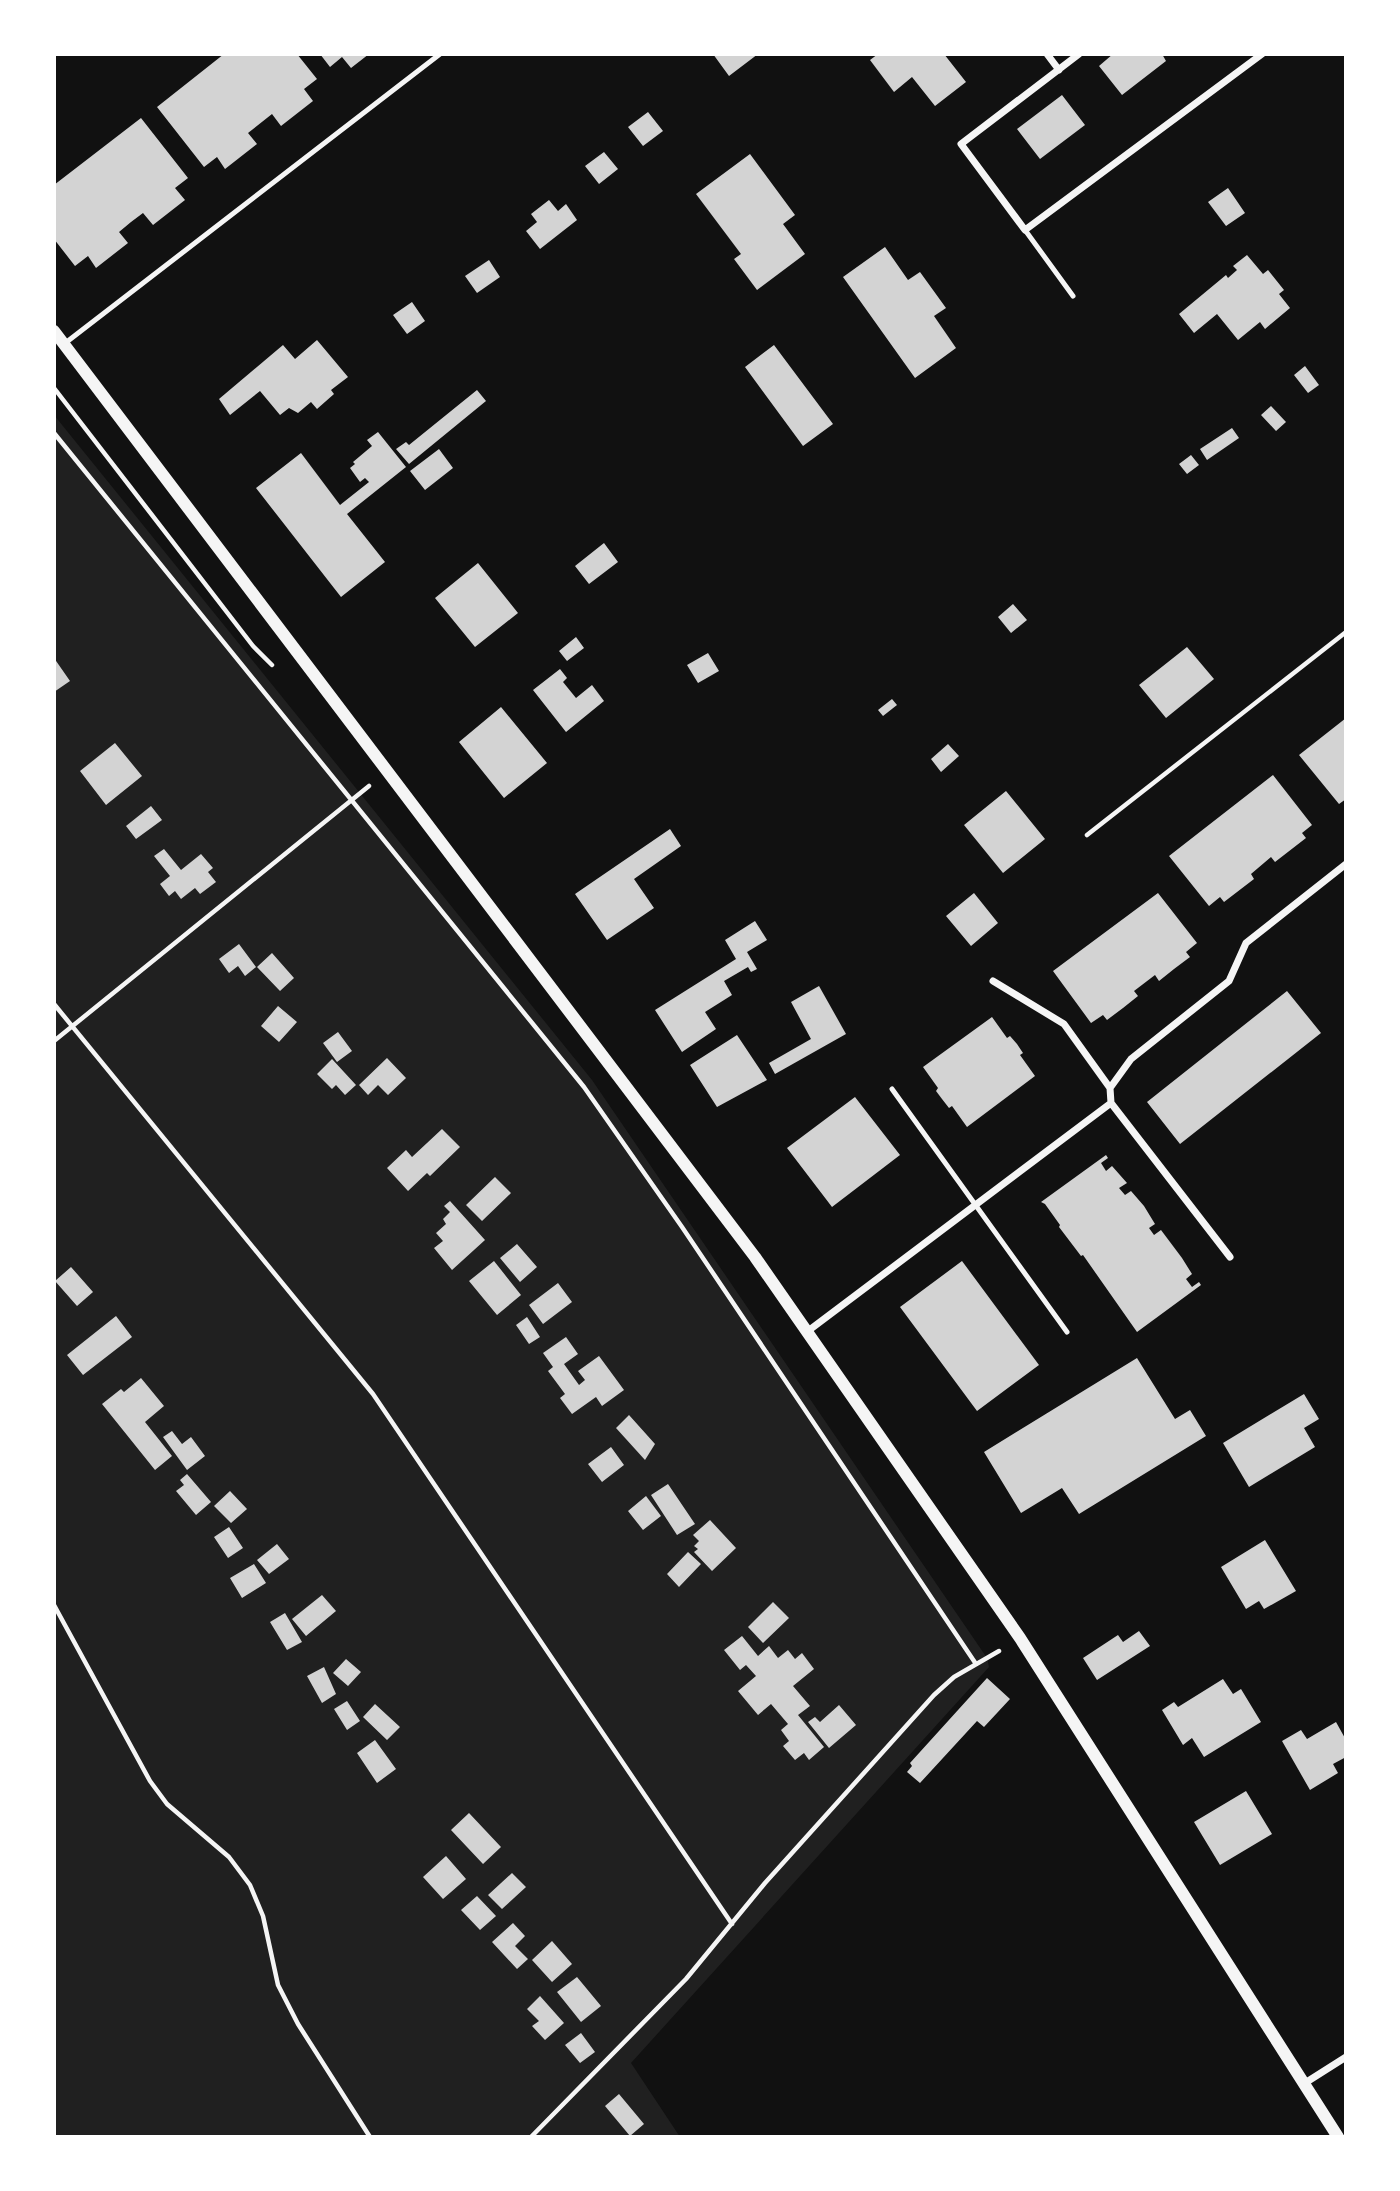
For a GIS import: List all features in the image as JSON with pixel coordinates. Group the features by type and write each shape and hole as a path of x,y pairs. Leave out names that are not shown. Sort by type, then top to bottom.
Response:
{"street":[{"path":"1047,54 1059,69"},
{"path":"1079,54 961,144 1025,230 1262,54"},
{"path":"54,331 755,1257 808,1331 1020,1638 1338,2137"},
{"path":"1110,1088 1130,1059 1229,981 1246,943 1346,864"},
{"path":"993,981 1064,1024 1110,1088 1111,1103 1230,1257"},
{"path":"808,1331 1111,1103"},
{"path":"1305,2083 1346,2057"}],"lane":[{"path":"64,344 440,54"},
{"path":"1025,230 1073,296"},
{"path":"892,1090 1067,1332"}],"path":[{"path":"54,388 253,646 277,670"},
{"path":"54,433 584,1087 976,1664"},
{"path":"1087,835 1346,632"},
{"path":"54,1041 385,771"},
{"path":"369,786 375,794"},
{"path":"54,1004 373,1394 732,1924"},
{"path":"54,1605 150,1781 167,1804 229,1857 250,1885 263,1916 278,1985 298,2024 370,2137"},
{"path":"531,2137 687,1979 765,1883 934,1695 954,1677 1020,1638"}],"shaded area":[{"path":"54,415 592,1080 987,1658 989,1667 631,2063 680,2137 54,2137"}],"building":[{"path":"224,54 297,54 317,79 304,89 313,101 281,126 272,114 248,133 257,144 225,169 217,157 204,167 157,107"},
{"path":"320,54 369,54 351,68 342,57 330,67"},
{"path":"713,54 758,54 729,76"},
{"path":"878,54 944,54 966,82 935,106 912,77 894,92 870,60"},
{"path":"1113,54 1162,54 1166,61 1122,95 1099,66"},
{"path":"1062,95 1085,125 1040,159 1017,129"},
{"path":"648,112 663,131 643,146 628,127"},
{"path":"141,118 188,178 175,188 185,200 153,225 143,213 131,222 119,232 128,243 96,268 88,256 75,266 54,239 54,185"},
{"path":"604,152 618,169 599,184 585,166"},
{"path":"750,154 795,215 783,224 805,254 757,290 734,259 741,254 696,194"},
{"path":"1228,188 1245,213 1226,226 1208,202"},
{"path":"549,200 558,211 566,204 577,220 540,249 526,231 537,222 531,214"},
{"path":"885,247 908,280 920,272 946,308 934,316 956,348 915,378 843,277"},
{"path":"1247,255 1263,274 1268,270 1284,290 1279,294 1290,308 1265,329 1260,322 1238,340 1217,314 1194,333 1179,314 1226,275 1228,278 1237,270 1233,266"},
{"path":"489,260 500,277 477,293 465,276"},
{"path":"412,302 425,321 407,334 393,315"},
{"path":"317,340 348,377 331,390 334,394 317,409 311,402 298,413 289,408 280,415 260,391 230,415 219,399 283,345 295,359"},
{"path":"774,345 833,424 803,446 745,367"},
{"path":"1305,366 1319,385 1308,393 1294,375"},
{"path":"477,390 486,401 409,464 396,449 406,442 409,445"},
{"path":"1271,406 1286,422 1276,431 1261,415"},
{"path":"1232,428 1239,438 1207,460 1200,449"},
{"path":"378,432 406,467 347,514 385,562 341,597 256,488 301,453 340,505 369,482 365,478 360,482 350,468 355,464 353,462 372,446 367,440"},
{"path":"439,449 453,468 425,490 410,471"},
{"path":"1191,455 1199,465 1187,474 1179,464"},
{"path":"604,543 618,562 589,584 575,566"},
{"path":"478,563 518,613 475,647 435,598"},
{"path":"1013,604 1027,620 1011,633 998,617"},
{"path":"576,637 584,648 567,661 559,651"},
{"path":"1187,647 1214,679 1166,718 1139,685"},
{"path":"708,653 719,671 698,683 687,665"},
{"path":"54,658 70,681 54,692"},
{"path":"560,669 567,678 563,682 576,698 592,685 604,701 566,732 533,690"},
{"path":"892,699 897,705 883,716 878,710"},
{"path":"501,707 547,763 504,798 459,742"},
{"path":"1346,718 1346,799 1339,804 1299,755"},
{"path":"115,743 142,776 106,805 80,771"},
{"path":"948,744 959,756 941,772 931,759"},
{"path":"1273,775 1312,825 1302,833 1306,838 1275,862 1271,857 1251,874 1254,879 1224,902 1220,897 1209,906 1169,856"},
{"path":"1006,791 1045,839 1003,873 964,825"},
{"path":"151,806 162,820 136,839 126,826"},
{"path":"670,829 681,846 634,879 654,908 607,940 575,894"},
{"path":"164,849 181,870 201,854 213,868 208,872 216,882 200,894 195,888 181,899 175,891 169,896 160,884 170,876 154,856"},
{"path":"974,893 998,923 971,946 946,916"},
{"path":"1158,893 1197,943 1186,952 1190,957 1159,981 1155,975 1134,991 1138,996 1107,1020 1103,1015 1091,1023 1053,971"},
{"path":"755,921 767,940 747,952 757,969 751,972 748,967 724,981 732,995 705,1012 716,1029 682,1052 655,1010 736,959 725,940"},
{"path":"239,944 256,967 245,976 238,966 229,973 219,959"},
{"path":"272,953 294,978 280,991 257,967"},
{"path":"819,986 846,1034 775,1074 769,1063 811,1039 791,1002"},
{"path":"1287,991 1321,1033 1180,1144 1147,1102"},
{"path":"278,1006 297,1022 279,1042 261,1026"},
{"path":"992,1017 1007,1038 1010,1036 1017,1044 1023,1053 1020,1055 1035,1076 967,1127 952,1106 949,1108 936,1091 938,1088 923,1067"},
{"path":"338,1032 352,1051 337,1062 323,1043"},
{"path":"737,1035 767,1080 717,1107 690,1065"},
{"path":"387,1058 406,1078 388,1095 378,1085 368,1095 359,1085"},
{"path":"332,1059 356,1085 345,1095 336,1085 332,1089 317,1074"},
{"path":"855,1097 900,1155 832,1207 787,1148"},
{"path":"442,1129 460,1147 430,1176 427,1173 408,1191 387,1168 406,1150 412,1157"},
{"path":"1106,1155 1108,1158 1101,1163 1106,1171 1112,1166 1127,1183 1119,1188 1125,1195 1131,1191 1144,1206 1155,1224 1149,1228 1154,1235 1161,1230 1182,1258 1192,1274 1186,1279 1192,1287 1199,1282 1201,1285 1137,1332 1083,1255 1081,1256 1041,1202"},
{"path":"495,1177 511,1193 482,1221 466,1205"},
{"path":"450,1201 485,1240 452,1270 434,1248 443,1241 436,1233 446,1224 443,1219 450,1212 444,1206"},
{"path":"517,1244 537,1267 520,1282 500,1258"},
{"path":"494,1261 521,1295 497,1315 469,1281"},
{"path":"962,1261 1039,1365 977,1411 900,1307"},
{"path":"71,1267 93,1292 77,1306 55,1281"},
{"path":"558,1283 572,1302 543,1324 529,1305"},
{"path":"116,1316 132,1337 83,1375 67,1355"},
{"path":"527,1317 540,1337 529,1344 516,1325"},
{"path":"566,1337 578,1354 564,1364 579,1385 585,1380 578,1371 599,1356 624,1390 602,1406 596,1397 572,1414 560,1398 565,1394 548,1371 553,1367 543,1353"},
{"path":"1137,1358 1175,1419 1190,1410 1206,1436 1079,1514 1062,1488 1021,1513 984,1452"},
{"path":"141,1378 164,1406 145,1422 172,1456 155,1470 102,1404 121,1389 124,1392"},
{"path":"1304,1394 1319,1419 1304,1428 1315,1447 1249,1487 1223,1443"},
{"path":"629,1415 655,1444 645,1460 616,1428"},
{"path":"172,1431 182,1444 191,1437 205,1456 187,1470 163,1437"},
{"path":"611,1447 624,1465 602,1482 588,1464"},
{"path":"187,1474 211,1502 196,1515 176,1491 184,1485 180,1480"},
{"path":"668,1484 695,1524 677,1535 651,1495"},
{"path":"230,1491 247,1509 231,1523 214,1506"},
{"path":"646,1496 661,1516 643,1530 628,1511"},
{"path":"710,1520 736,1548 712,1571 694,1552 698,1549 694,1546 699,1541 693,1535"},
{"path":"229,1527 243,1548 228,1558 214,1537"},
{"path":"1265,1540 1296,1591 1264,1609 1259,1601 1246,1609 1221,1567"},
{"path":"277,1544 289,1559 269,1574 257,1560"},
{"path":"688,1552 701,1564 679,1587 667,1574"},
{"path":"254,1564 266,1583 242,1598 230,1578"},
{"path":"322,1595 336,1611 306,1636 292,1619"},
{"path":"773,1602 789,1618 763,1643 748,1627"},
{"path":"285,1613 302,1642 287,1650 270,1622"},
{"path":"1139,1631 1150,1646 1097,1680 1083,1658 1118,1635 1123,1642"},
{"path":"742,1636 758,1656 769,1646 778,1658 788,1650 795,1659 802,1653 814,1669 793,1686 810,1706 798,1715 824,1747 809,1760 804,1753 795,1760 783,1746 789,1741 781,1730 788,1724 771,1704 758,1715 738,1691 756,1676 746,1665 740,1670 724,1650"},
{"path":"346,1659 361,1672 348,1686 333,1673"},
{"path":"324,1667 336,1694 322,1703 307,1676"},
{"path":"987,1678 1010,1699 984,1727 977,1721 920,1783 907,1772 912,1766 910,1763"},
{"path":"1223,1679 1233,1694 1241,1689 1261,1722 1204,1757 1192,1738 1183,1745 1162,1710 1174,1702 1178,1707"},
{"path":"347,1701 360,1721 347,1730 334,1709"},
{"path":"375,1704 400,1727 387,1740 363,1717"},
{"path":"839,1705 856,1725 829,1748 808,1722 815,1717 820,1722"},
{"path":"1336,1722 1346,1740 1346,1757 1333,1764 1338,1773 1310,1790 1282,1741 1301,1730 1307,1739"},
{"path":"375,1740 396,1769 377,1783 357,1753"},
{"path":"1246,1791 1272,1834 1220,1865 1194,1822"},
{"path":"469,1813 501,1847 483,1864 451,1830"},
{"path":"446,1856 466,1879 443,1899 423,1877"},
{"path":"512,1873 526,1887 502,1909 488,1895"},
{"path":"477,1896 496,1916 480,1930 461,1910"},
{"path":"513,1923 525,1936 515,1946 528,1959 517,1969 492,1942"},
{"path":"552,1941 572,1964 552,1982 532,1960"},
{"path":"577,1977 601,2006 581,2022 557,1992"},
{"path":"540,1996 564,2023 545,2040 532,2026 539,2021 527,2009"},
{"path":"581,2033 595,2052 580,2063 565,2045"},
{"path":"619,2094 644,2124 630,2136 605,2106"}]}
